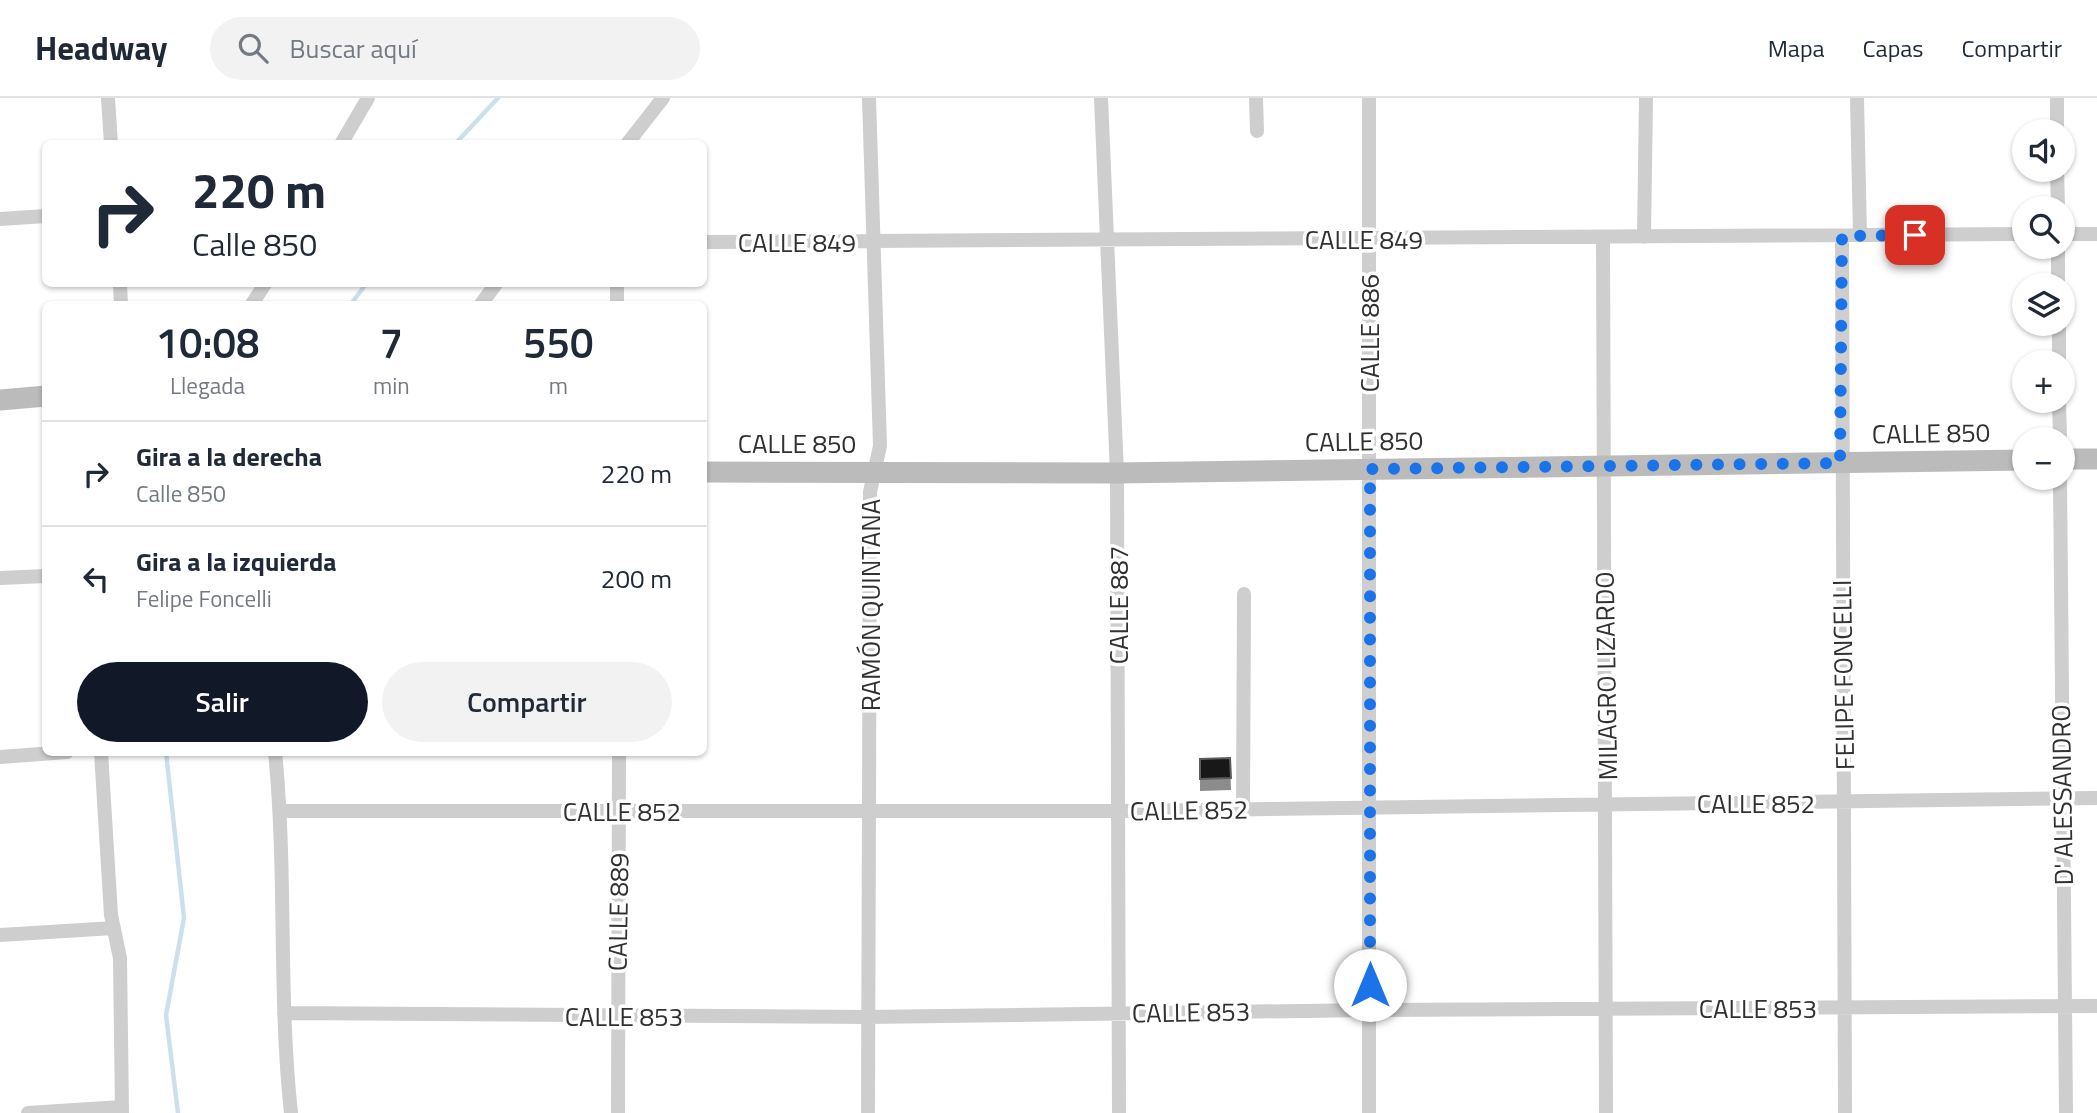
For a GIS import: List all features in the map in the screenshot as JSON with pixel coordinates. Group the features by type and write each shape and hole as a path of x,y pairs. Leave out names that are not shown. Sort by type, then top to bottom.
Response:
{"main road":[{"path":"0,400 42,396"},
{"path":"2075,459 2097,459"},
{"name":"CALLE 850","path":"707,472 1117,473 2012,460"}],"street":[{"path":"108,98 111,140"},
{"path":"343,140 368,98"},
{"path":"630,140 663,98"},
{"name":"RAMÓN QUINTANA","path":"868,1113 866,1017 870,811 870,492 880,446 876,243 869,98"},
{"name":"CALLE 887","path":"1101,98 1117,473 1119,1113"},
{"path":"1256,98 1257,131"},
{"name":"CALLE 886","path":"1369,98 1369,1113"},
{"path":"1644,237 1646,98"},
{"path":"1857,98 1860,235"},
{"path":"2057,98 2057,119"},
{"path":"0,219 42,216"},
{"name":"CALLE 849","path":"707,242 2012,234"},
{"path":"2075,234 2097,234"},
{"name":"FELIPE FONCELLI","path":"1842,236 1840,463 1845,803 1845,1113"},
{"name":"MILAGRO LIZARDO","path":"1603,238 1602,467 1608,804 1606,1113"},
{"name":"D' ALESSANDRO","path":"2060,490 2066,1113"},
{"path":"0,578 42,576"},
{"path":"1243,809 1244,594"},
{"path":"0,757 42,754"},
{"path":"28,1113 122,1110 120,958 114,928 100,756"},
{"path":"275,756 281,811 284,1013 291,1113"},
{"name":"CALLE 889","path":"618,1113 619,756"},
{"name":"CALLE 852","path":"281,811 1119,811 2097,798"},
{"path":"0,935 114,928"},
{"name":"CALLE 853","path":"284,1013 866,1017 1370,1010 2097,1006"}],"building":[{"path":"1230,758 1231,778 1200,779 1200,759"}],"waterway":[{"path":"459,140 498,98"},
{"path":"353,301 364,287"},
{"path":"166,756 184,918 166,1015 178,1113"}],"route":[{"path":"1370,985 1370,469 1840,463 1842,236 1915,235"}]}
